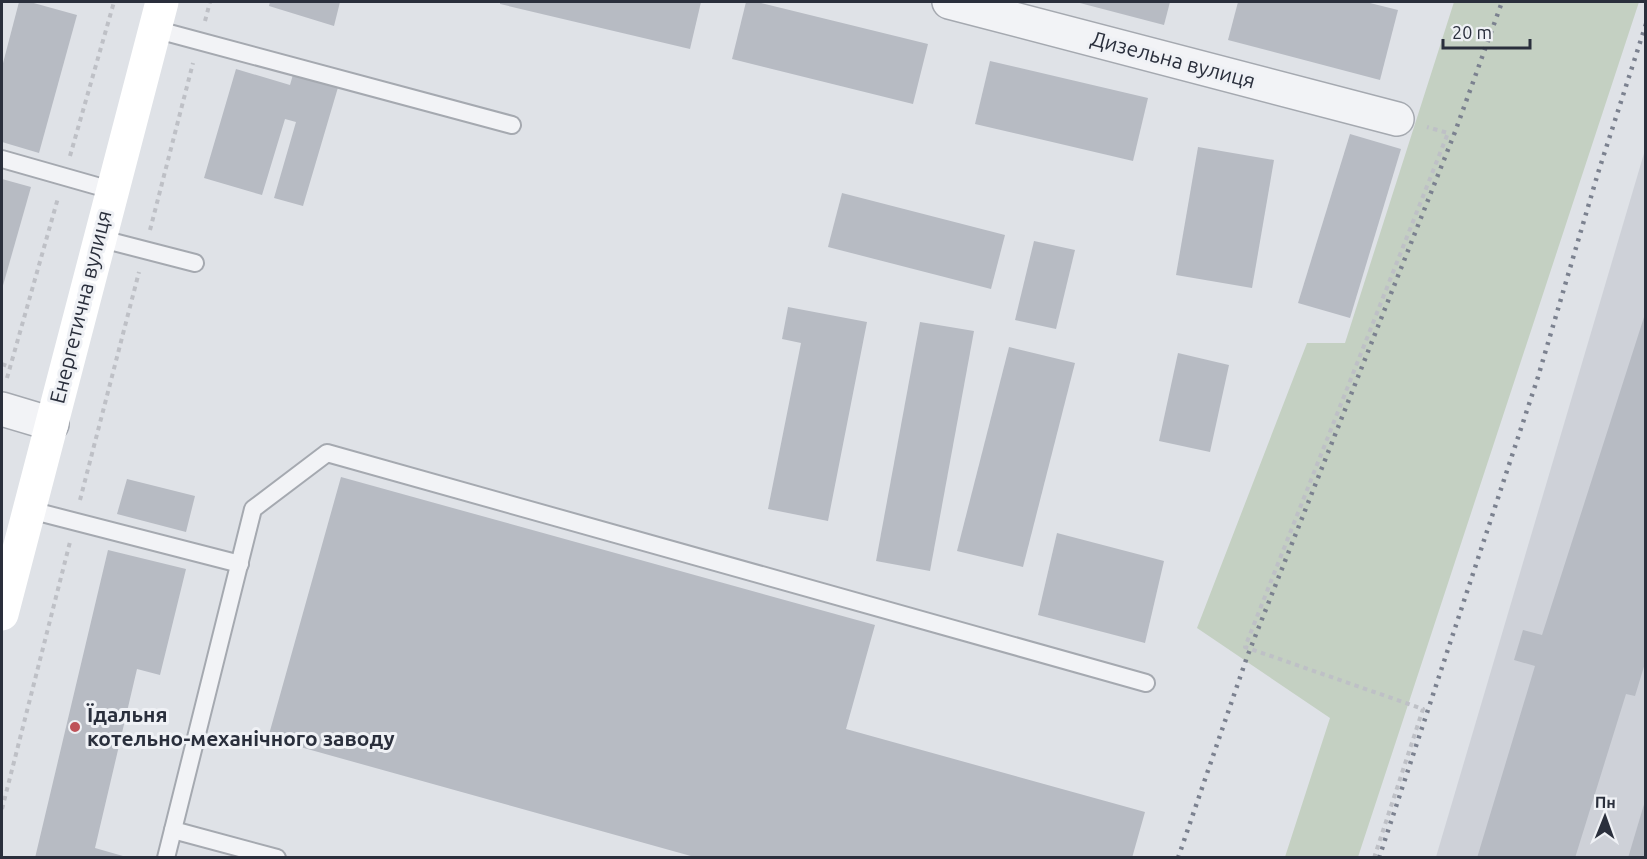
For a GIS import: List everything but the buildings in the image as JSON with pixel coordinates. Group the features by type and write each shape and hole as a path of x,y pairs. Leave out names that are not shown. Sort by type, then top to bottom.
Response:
{"street":[{"name":"Дизельна вулиця","path":"949,2 1397,119"},
{"name":"Енергетична вулиця","path":"2,614 98,238 158,15"},
{"path":"2,409 52,424"}],"lane":[{"path":"158,15 199,40 512,125"},
{"path":"2,159 111,190"},
{"path":"98,238 195,263"},
{"path":"166,858 253,509 327,453 1146,683"},
{"path":"30,510 240,564"},
{"path":"173,830 277,858"}],"path":[{"path":"2,809 144,250 210,2"},
{"path":"1374,858 1423,709 1245,647 1448,133 1397,119"},
{"path":"2,364 10,367"}],"shaded area":[{"path":"1645,150 1645,857 1436,857"}],"green space":[{"path":"1454,2 1639,2 1358,857 1285,857 1330,718 1197,628 1307,343 1345,343"}],"railway":[{"path":"1178,858 1247,657 1455,132 1502,2"},
{"path":"1379,858 1538,377 1598,173 1646,24"}],"place":[{"name":"Їдальня котельно-механічного заводу","path":"75,727"}]}
